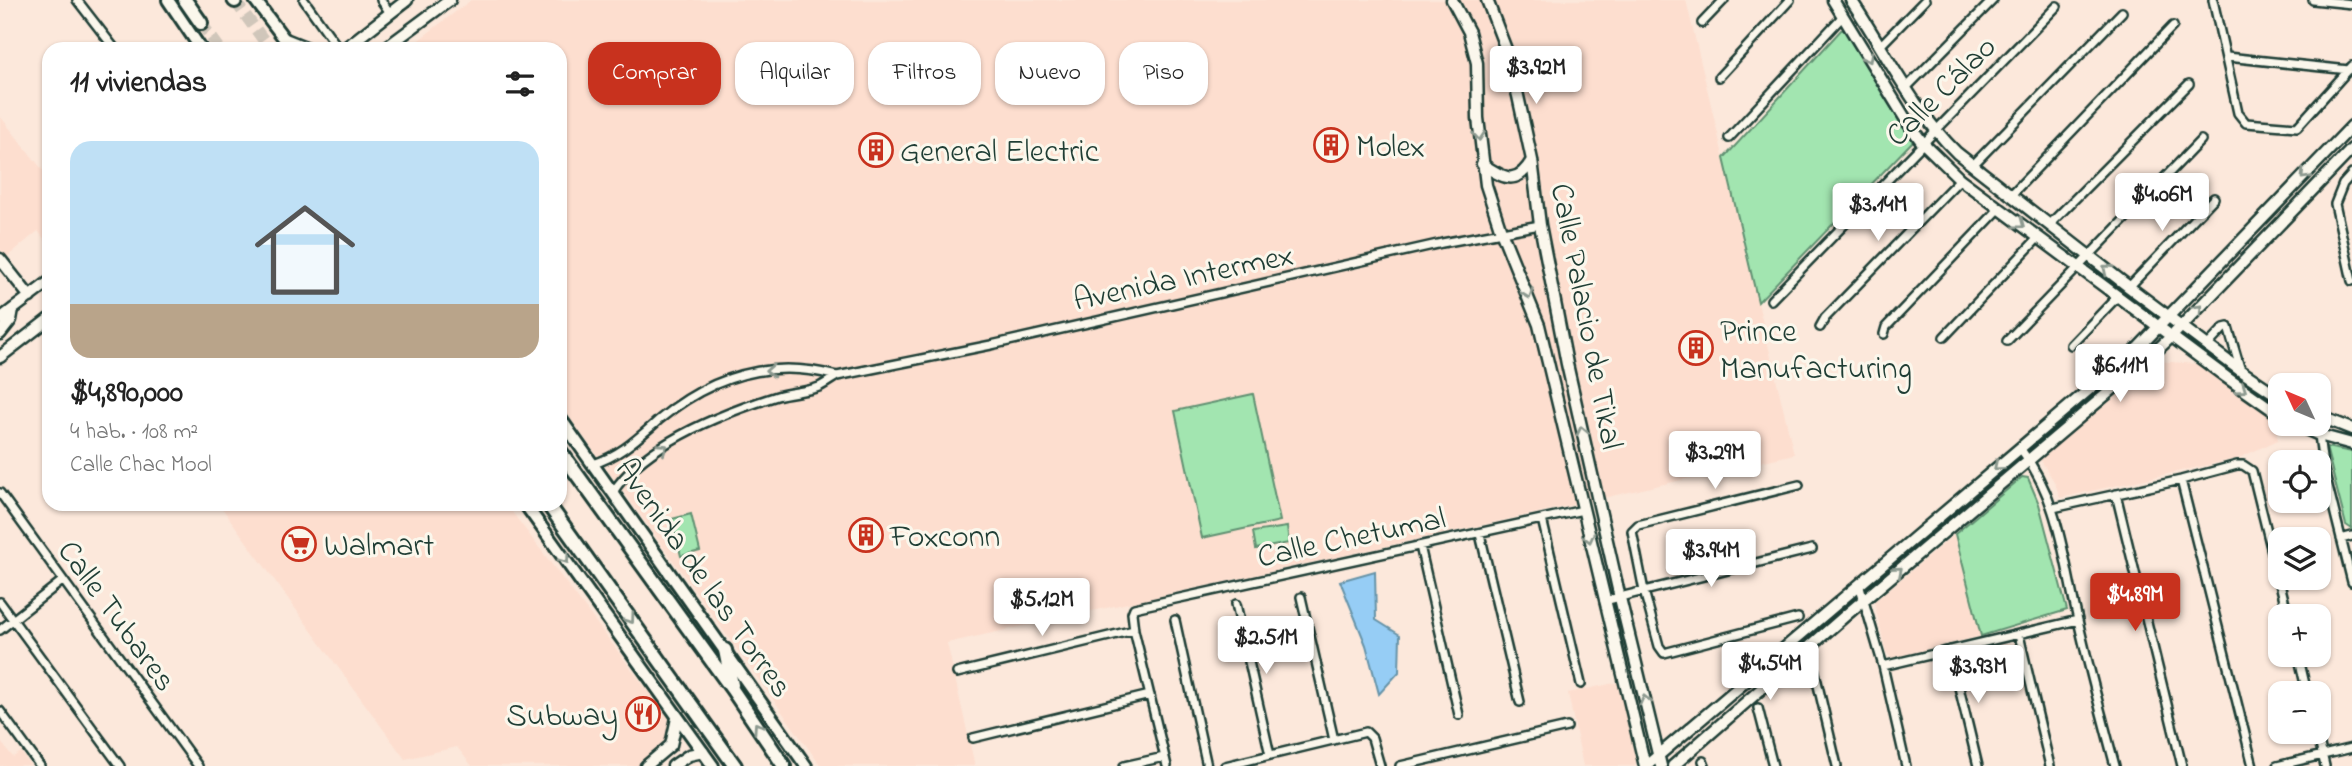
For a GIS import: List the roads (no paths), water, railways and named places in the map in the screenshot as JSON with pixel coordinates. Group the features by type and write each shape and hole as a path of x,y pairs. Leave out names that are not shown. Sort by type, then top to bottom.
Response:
{"highway":[{"path":"185,0 201,23"},
{"name":"Avenida de las Torres","path":"567,461 732,689 784,766"},
{"path":"553,511 735,766"},
{"path":"725,650 732,689"}],"main road":[{"path":"167,0 196,42"},
{"path":"255,0 287,42"},
{"path":"354,42 407,0"},
{"name":"Calle Palacio de Tikal","path":"1452,0 1475,47 1478,118 1486,185 1501,232 1539,324 1645,766"},
{"name":"Calle Palacio de Tikal","path":"1486,0 1507,52 1532,160 1540,225 1567,363 1660,761"},
{"path":"1833,0 1886,90 1922,142 1960,179 2268,407"},
{"path":"393,42 447,1"},
{"path":"1854,1 1934,131 2010,196 2207,346 2268,389"},
{"path":"285,39 292,42"},
{"path":"1645,766 1660,761 1858,584 2122,362 2352,126"},
{"path":"1674,766 2172,336 2352,149"},
{"path":"1482,164 1504,178 1523,174 1532,160"},
{"path":"0,259 30,297"},
{"path":"0,319 42,288"},
{"path":"0,334 12,320 13,309"},
{"path":"0,357 42,324"},
{"path":"2331,421 2352,429"},
{"name":"Avenida de las Torres","path":"567,428 806,766"},
{"path":"2323,436 2352,444"},
{"path":"530,511 713,766"},
{"path":"646,766 671,745 677,718"},
{"path":"671,745 681,749 682,759"},
{"path":"673,766 682,759 703,752"}],"street":[{"path":"76,0 109,42"},
{"path":"304,0 334,42"},
{"path":"381,0 390,13"},
{"path":"1702,23 1724,0"},
{"path":"1719,77 1790,0"},
{"path":"1880,46 1925,0"},
{"path":"1906,88 1993,0"},
{"path":"2214,0 2238,113 2243,121 2250,125 2297,127 2350,68"},
{"path":"2313,0 2352,4"},
{"name":"Calle Cálao","path":"1771,300 2057,5"},
{"path":"1972,166 2122,12"},
{"path":"1730,138 1843,16"},
{"path":"2010,196 2173,26"},
{"path":"2227,57 2350,68"},
{"path":"2050,224 2189,84"},
{"path":"2007,341 2201,140"},
{"path":"2352,174 2343,184 2335,204 2352,281"},
{"path":"1820,327 1825,318 1960,179"},
{"path":"2129,287 2214,198"},
{"path":"1884,334 1886,327 1999,209"},
{"name":"Avenida Intermex","path":"613,492 628,471 687,432 750,405 819,387 838,376 1540,225"},
{"path":"1944,337 2038,238"},
{"path":"2071,345 2118,296"},
{"path":"2207,346 2228,327 2242,371"},
{"name":"Avenida Intermex","path":"593,464 614,456 696,392 720,381 741,374 768,371 818,371 838,376"},
{"path":"2319,436 2323,466 2352,582"},
{"path":"2020,448 2030,460 2053,508 2115,766"},
{"path":"2053,508 2237,465 2249,467 2285,604"},
{"path":"2181,480 2253,766"},
{"path":"1798,618 1668,653 1660,650 1632,531 1635,526 1799,485"},
{"name":"Calle Tubares","path":"0,493 198,766"},
{"path":"2116,494 2182,766"},
{"name":"Calle Chetumal","path":"1134,630 1132,613 1136,607 1583,510"},
{"path":"1542,519 1581,684"},
{"path":"1480,534 1520,702"},
{"path":"2341,539 2352,536"},
{"path":"1420,547 1459,715"},
{"path":"1604,601 1812,549"},
{"path":"0,630 62,581"},
{"path":"1858,584 1883,666 1906,766"},
{"path":"1301,597 1334,740"},
{"path":"0,602 120,766"},
{"path":"1236,604 1270,755"},
{"path":"1175,620 1208,766"},
{"path":"1883,666 2078,620"},
{"path":"957,673 1134,630 1167,766"},
{"path":"2019,635 2050,766"},
{"path":"1950,650 1978,766"},
{"path":"1812,660 1837,766"},
{"path":"973,738 1150,695"},
{"path":"1758,708 1773,766"},
{"path":"0,711 40,766"},
{"path":"1400,766 1567,727"},
{"path":"1225,766 1366,732 1372,738 1380,766"},
{"path":"2320,744 2325,766"},
{"path":"2277,766 2352,747"},
{"path":"1124,766 1164,757"}],"water":[{"path":"1375,571 1376,620 1400,635 1399,672 1379,694 1366,645 1340,581"}],"tunnel":[{"path":"235,1 265,42"},
{"path":"201,23 215,42"}],"place":[{"name":"Molex","path":"1331,145"},
{"name":"General Electric","path":"876,150"},
{"name":"Prince Manufacturing","path":"1696,348"},
{"name":"Foxconn","path":"866,535"},
{"name":"Walmart","path":"299,544"},
{"name":"Subway","path":"643,714"}]}
